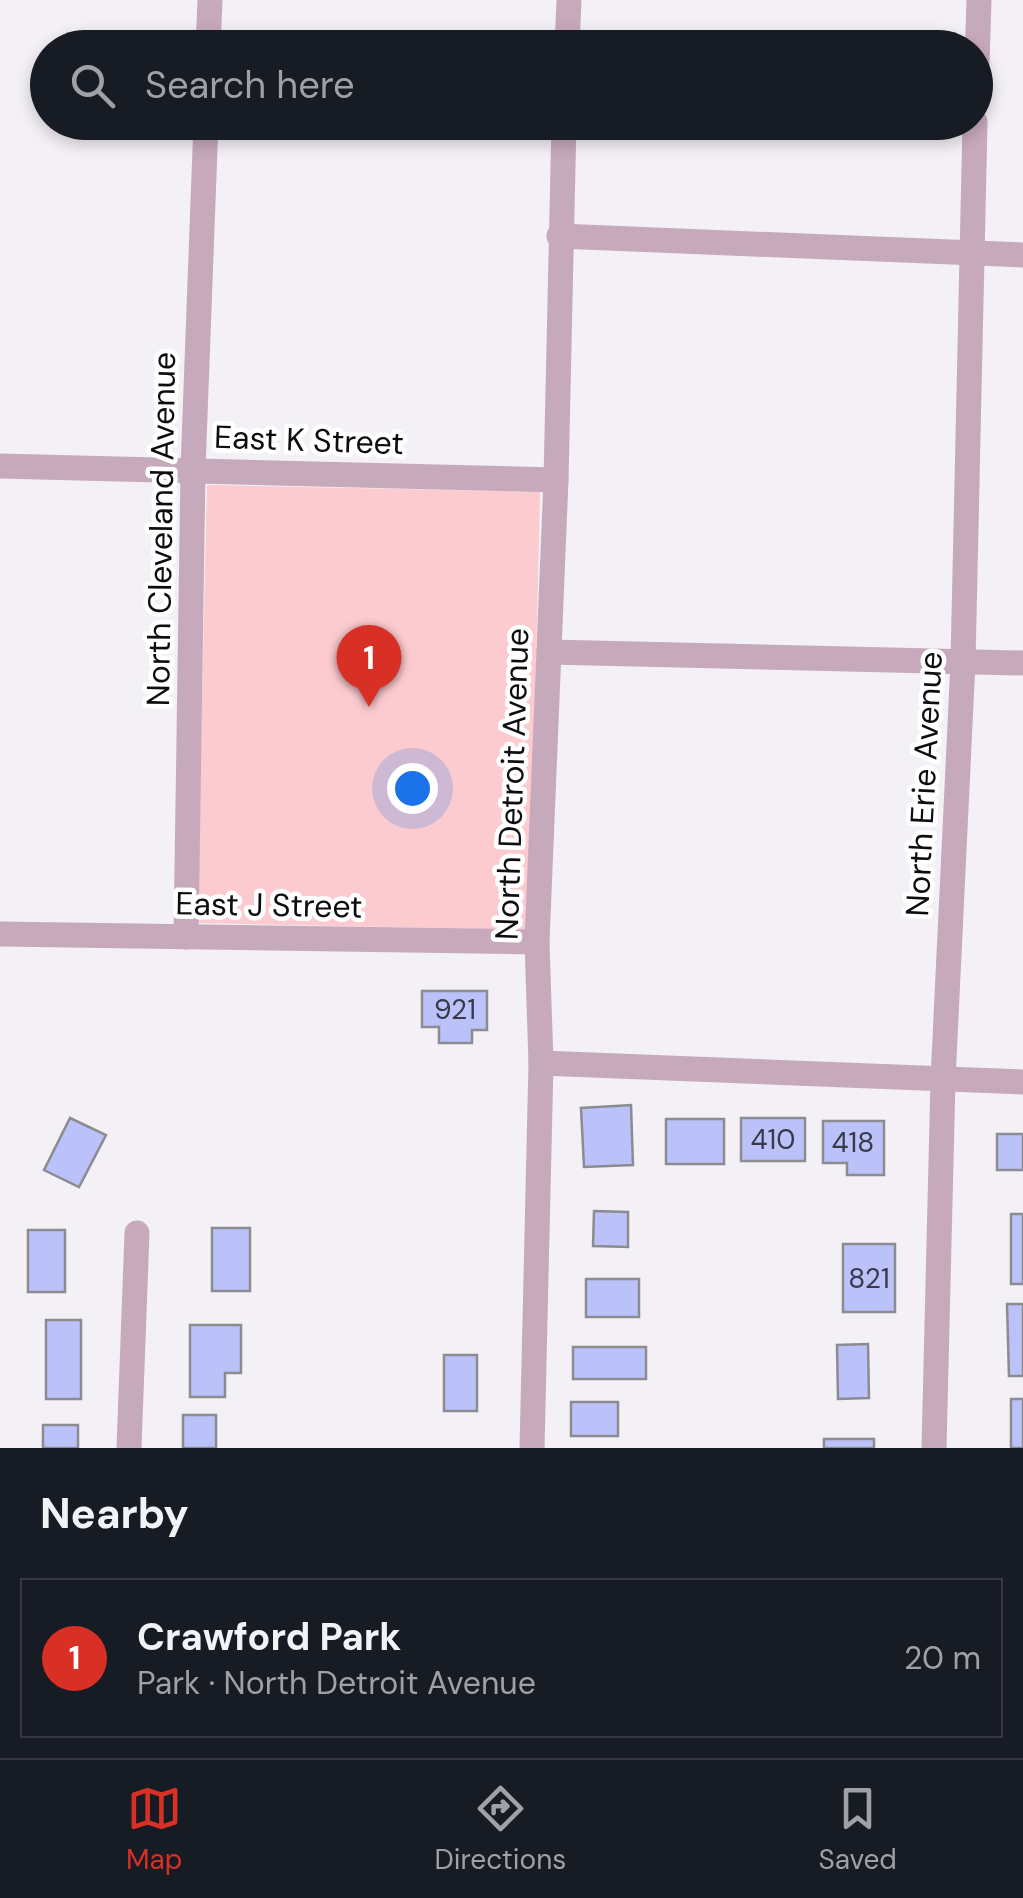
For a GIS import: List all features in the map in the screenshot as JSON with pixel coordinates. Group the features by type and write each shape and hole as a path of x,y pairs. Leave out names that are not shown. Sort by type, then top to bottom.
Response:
{"street":[{"path":"209,30 210,0"},
{"path":"568,30 569,0"},
{"path":"978,30 979,0"},
{"name":"North Cleveland Avenue","path":"186,937 194,470 205,140"},
{"name":"North Detroit Avenue","path":"532,1448 541,1063 538,942 556,480 563,140"},
{"name":"North Erie Avenue","path":"934,1448 943,1080 963,662 973,140"},
{"path":"559,236 1023,256"},
{"name":"East K Street","path":"0,466 556,480"},
{"path":"549,652 1023,663"},
{"name":"East J Street","path":"0,934 538,942"},
{"path":"541,1063 1023,1082"},
{"path":"129,1448 137,1234"}],"shaded area":[{"path":"207,485 540,492 530,930 197,923"}],"building":[{"path":"422,991 487,991 487,1030 472,1030 472,1043 439,1043 439,1027 422,1027"},
{"path":"631,1105 633,1165 584,1167 581,1108"},
{"path":"70,1118 106,1135 79,1187 44,1170"},
{"path":"741,1118 805,1118 805,1161 741,1161"},
{"path":"666,1119 724,1119 724,1164 666,1164"},
{"path":"823,1121 884,1121 884,1175 847,1175 847,1163 823,1163"},
{"path":"997,1134 1023,1134 1023,1170 997,1170"},
{"path":"594,1211 628,1212 628,1247 593,1246"},
{"path":"1011,1214 1023,1214 1023,1284 1011,1284"},
{"path":"212,1228 250,1228 250,1291 212,1291"},
{"path":"28,1230 65,1230 65,1292 28,1292"},
{"path":"843,1244 895,1244 895,1312 843,1312"},
{"path":"586,1279 639,1279 639,1317 586,1317"},
{"path":"1007,1304 1023,1304 1023,1376 1009,1376"},
{"path":"46,1320 81,1320 81,1399 46,1399"},
{"path":"190,1325 241,1325 241,1373 225,1373 225,1397 190,1397"},
{"path":"868,1344 869,1398 838,1399 837,1345"},
{"path":"573,1347 646,1347 646,1379 573,1379"},
{"path":"444,1355 477,1355 477,1411 444,1411"},
{"path":"1011,1399 1023,1399 1023,1448 1011,1448"},
{"path":"571,1402 618,1402 618,1436 571,1436"},
{"path":"183,1415 216,1415 216,1448 183,1448"},
{"path":"43,1425 78,1425 78,1448 43,1448"},
{"path":"824,1439 874,1439 874,1448 824,1448"}],"place":[{"name":"Crawford Park","path":"369,707"}]}
